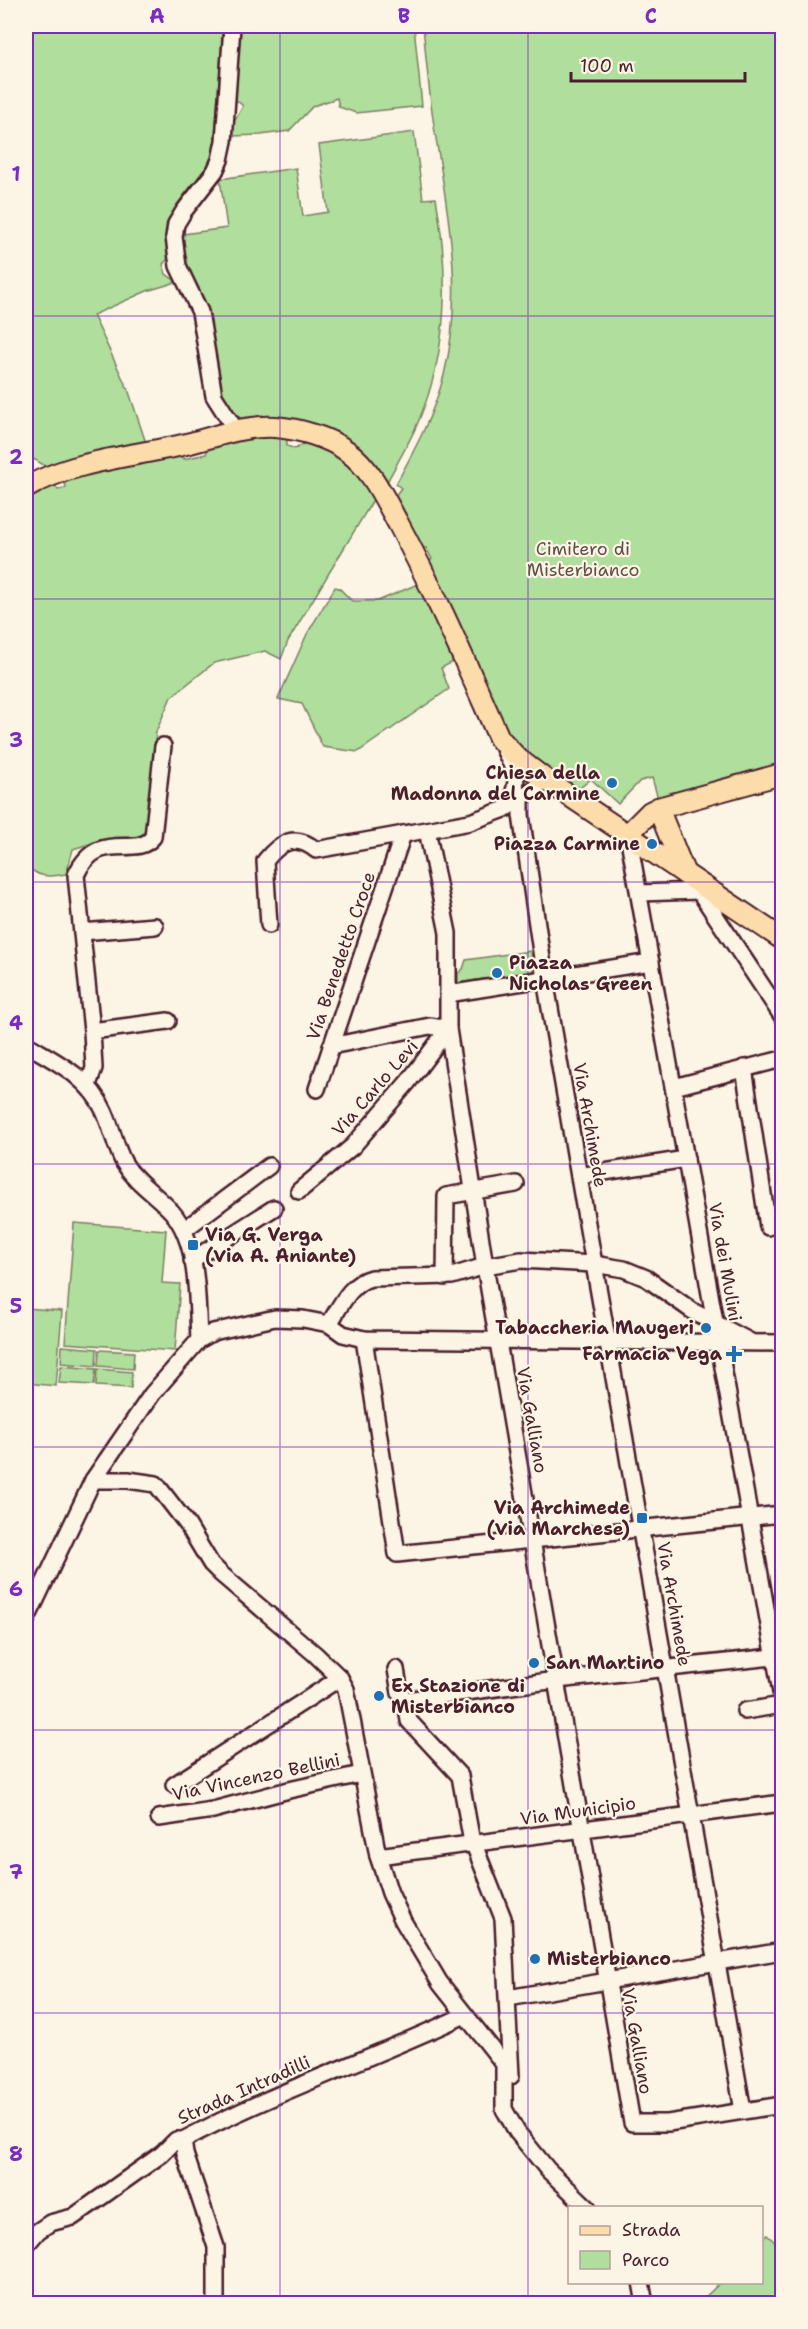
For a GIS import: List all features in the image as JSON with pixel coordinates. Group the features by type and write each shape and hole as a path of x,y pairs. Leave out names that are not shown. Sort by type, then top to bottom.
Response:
{"main road":[{"path":"26,488 64,470 184,445 235,429 255,427 299,431 338,446 359,462 383,496 428,580 499,738 539,775 624,832 694,883 783,939"},
{"path":"624,832 650,812 660,808 783,774"},
{"path":"660,808 694,883"}],"street":[{"path":"232,26 224,141 219,160 214,171 176,224 174,237 178,266 200,312 214,396 235,429"},
{"name":"Via Archimede","path":"499,738 513,767 519,793 545,979 743,2111"},
{"path":"88,1085 94,1068 92,1031 76,875 90,854 98,849 106,846 148,843 153,837 163,746"},
{"path":"269,925 266,861 278,846 296,841 308,843 316,850 470,822 505,809 539,775"},
{"path":"505,809 522,817"},
{"name":"Via Galliano","path":"427,830 448,933 448,1029 473,1191 632,2123 668,2123 743,2111"},
{"name":"Via dei Mulini","path":"624,832 640,898 717,1323 749,1517 779,1656 783,1698"},
{"name":"Via Benedetto Croce","path":"317,1089 403,834"},
{"path":"640,898 694,883 783,1016"},
{"path":"82,932 155,926"},
{"path":"448,994 651,962"},
{"path":"92,1031 168,1022"},
{"path":"331,1046 430,1026 448,1029"},
{"name":"Via Carlo Levi","path":"299,1191 353,1146 414,1074 448,1029"},
{"path":"26,1044 77,1075 88,1085 104,1111 125,1165 167,1206 185,1229 197,1288 199,1340"},
{"path":"674,1087 783,1059"},
{"path":"744,1068 768,1227"},
{"path":"579,1176 686,1159"},
{"path":"185,1229 269,1166"},
{"path":"446,1277 446,1196 516,1184"},
{"path":"192,1260 274,1208"},
{"path":"329,1324 360,1281 371,1278 446,1277 485,1266 521,1260 594,1264 624,1269 646,1278 694,1312 752,1342"},
{"path":"197,1288 213,1332"},
{"path":"26,1621 93,1480 143,1406 199,1340 213,1332 275,1318 303,1319 329,1324 343,1334 364,1339 783,1343"},
{"path":"364,1339 397,1554 640,1527 783,1514"},
{"path":"93,1480 128,1480 156,1484 187,1524 211,1564 221,1575 340,1678 346,1689 378,1856 390,1893 421,1955 504,2064 504,2109 517,2132 548,2170 586,2206"},
{"path":"396,1669 400,1693 411,1700 557,1680 779,1656"},
{"path":"174,1785 340,1678"},
{"path":"411,1700 409,1721 460,1776 471,1837 503,1918 512,2059 511,2121"},
{"path":"745,1711 783,1705"},
{"name":"Via Vincenzo Bellini","path":"159,1818 213,1810 361,1774"},
{"name":"Via Municipio","path":"378,1856 783,1803"},
{"path":"508,1998 783,1951"},
{"name":"Strada Intradilli","path":"26,2245 38,2231 50,2223 73,2217 162,2154 176,2140 183,2140 287,2090 406,2042 465,2015"},
{"path":"743,2111 783,2105"},
{"path":"183,2140 216,2247 216,2304"},
{"path":"641,2284 645,2304"}],"green space":[{"path":"26,26 223,26 214,152 211,162 184,195 171,216 168,229 166,242 168,259 163,264 166,274 177,282 147,291 93,315 129,392 147,446 47,467 32,458 26,460"},
{"path":"239,26 414,26 422,106 356,113 339,107 337,98 313,106 289,131 232,136 234,122 243,106 234,98"},
{"name":"Cimitero di Misterbianco","path":"423,26 782,26 782,767 659,802 652,778 640,781 618,804 591,779 575,792 508,739 427,563 432,559 426,548 421,548 394,497 401,488 396,484 423,431 440,389 450,344 453,313 452,250"},
{"path":"414,132 423,199 436,198 443,255 444,310 436,366 429,393 408,444 387,482 377,475 359,452 360,447 354,443 348,445 265,422 262,415 242,420 228,404 218,386 207,308 187,264 183,234 227,228 220,179 296,168 303,216 328,212 319,145"},
{"path":"287,434 287,446 295,449 307,442 339,456 354,468 376,495 288,641 281,659 265,651 214,663 171,697 156,732 145,837 95,842 73,849 66,874 44,876 34,872 26,863 26,496 52,481 58,490 66,488 64,477 182,451 184,459 206,454 210,443 231,438"},
{"path":"420,583 455,661 441,668 449,689 358,752 323,747 302,704 278,699 307,634 335,587 352,601 378,601"},
{"path":"530,951 533,972 458,983 458,973 463,969 466,960"},
{"path":"74,1223 166,1230 162,1283 180,1284 175,1351 65,1343"},
{"path":"26,1308 62,1311 56,1386 26,1383"},
{"path":"62,1346 97,1349 96,1366 61,1363"},
{"path":"99,1350 134,1352 133,1369 98,1366"},
{"path":"61,1366 96,1369 94,1385 59,1383"},
{"path":"97,1369 132,1372 131,1388 96,1386"},
{"path":"782,2234 782,2303 699,2303 719,2284 763,2284 763,2239 767,2235 775,2242"}],"place":[{"name":"Chiesa della Madonna del Carmine","path":"612,783"},
{"name":"Piazza Carmine","path":"652,844"},
{"name":"Piazza Nicholas Green","path":"497,973"},
{"name":"Via G. Verga (Via A. Aniante)","path":"193,1245"},
{"name":"Tabaccheria Maugeri","path":"706,1328"},
{"name":"Farmacia Vega","path":"734,1354"},
{"name":"Via Archimede (Via Marchese)","path":"642,1518"},
{"name":"San Martino","path":"534,1663"},
{"name":"Ex Stazione di Misterbianco","path":"379,1696"},
{"name":"Misterbianco","path":"535,1959"}]}
